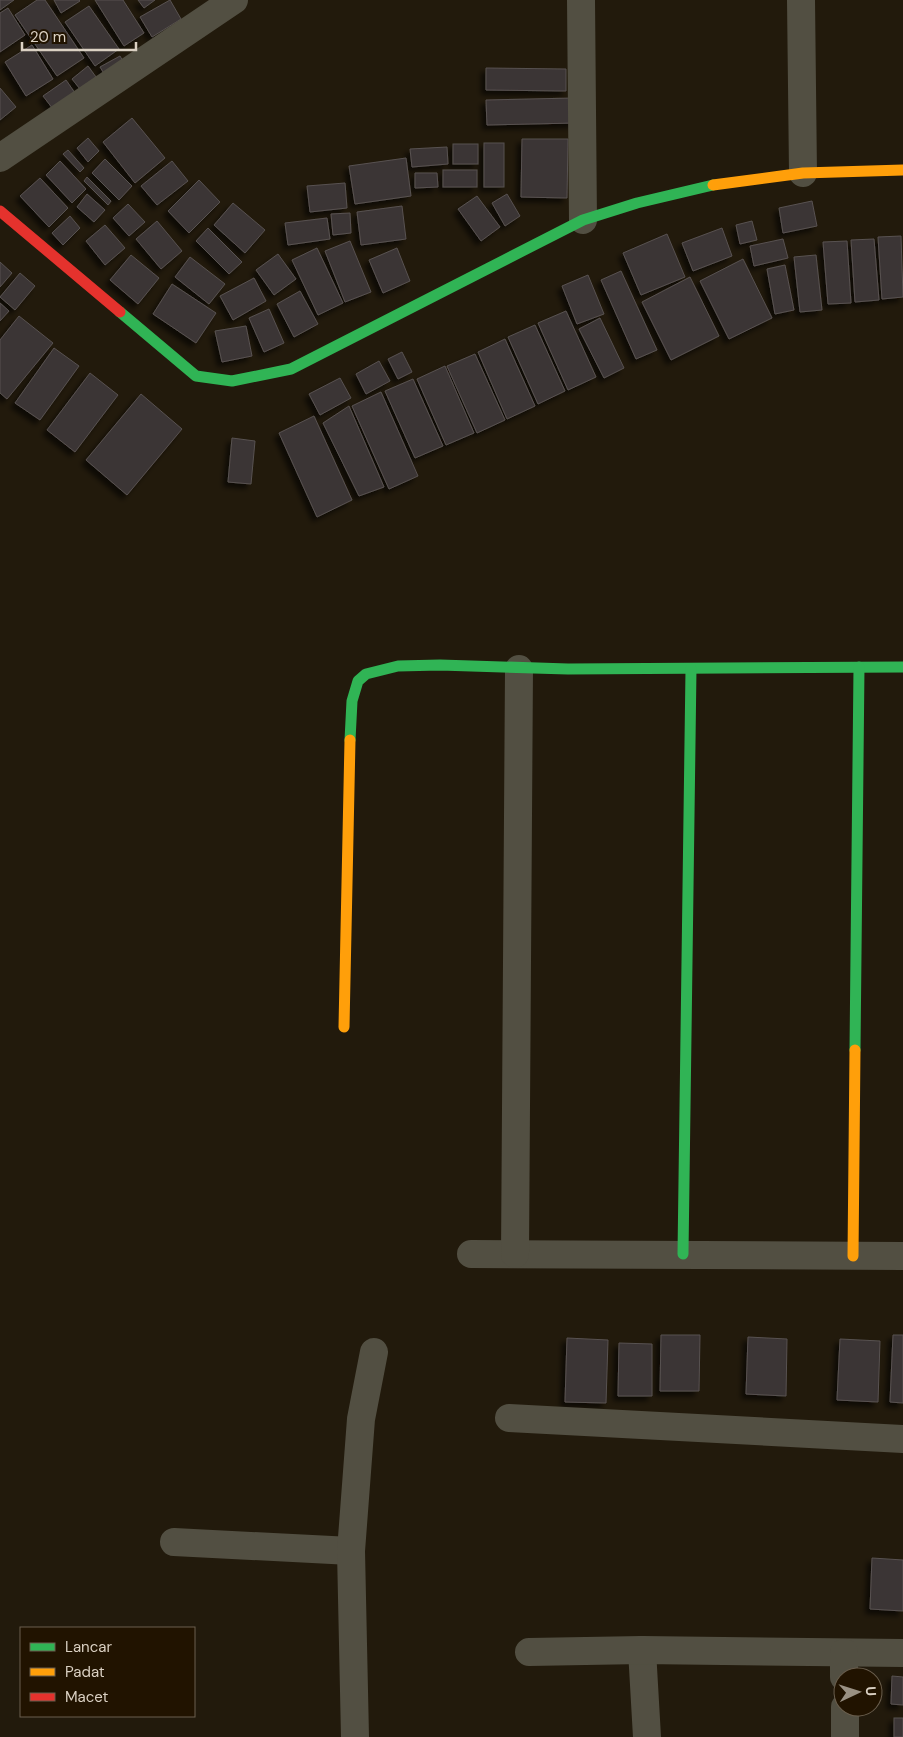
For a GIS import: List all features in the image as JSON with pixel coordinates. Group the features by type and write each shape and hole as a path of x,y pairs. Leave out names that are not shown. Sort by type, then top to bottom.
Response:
{"street":[{"path":"0,158 234,0"},
{"path":"580,0 583,220"},
{"path":"800,0 803,173"},
{"path":"0,211 196,376 214,382 243,381 291,369 583,220 631,204 732,182 803,173 903,170"},
{"path":"344,1027 351,711 355,686 364,674 404,665 519,669 903,667"},
{"path":"852,1256 859,667"},
{"path":"515,1254 519,669"},
{"path":"683,1254 691,669"},
{"path":"472,1254 903,1256"},
{"path":"356,1737 351,1552 361,1419 374,1352"},
{"path":"509,1418 903,1439"},
{"path":"174,1542 351,1552"},
{"path":"642,1650 647,1737"},
{"path":"530,1652 642,1650 844,1665 903,1653"},
{"path":"845,1717 845,1737"}],"building":[{"path":"0,0 14,0 0,10"},
{"path":"37,0 45,0 84,58 57,76 15,15"},
{"path":"54,0 79,0 80,1 61,13"},
{"path":"95,0 123,0 144,33 124,46"},
{"path":"138,0 155,0 144,8"},
{"path":"170,0 181,19 152,37 140,17"},
{"path":"89,6 119,49 95,66 65,22"},
{"path":"8,8 25,35 0,52 0,13"},
{"path":"32,45 53,79 26,96 5,62"},
{"path":"120,56 127,68 108,80 100,67"},
{"path":"88,66 96,77 80,89 72,79"},
{"path":"486,68 566,69 566,91 486,90"},
{"path":"66,80 75,93 53,109 43,96"},
{"path":"0,88 16,107 0,120"},
{"path":"574,98 575,123 487,125 486,100"},
{"path":"132,118 165,158 135,183 103,142"},
{"path":"88,138 99,151 88,162 77,148"},
{"path":"522,139 568,139 567,198 521,197"},
{"path":"484,143 504,143 504,187 484,187"},
{"path":"453,144 478,144 478,164 453,164"},
{"path":"447,147 448,164 412,167 410,149"},
{"path":"68,150 84,168 80,172 63,154"},
{"path":"406,158 411,196 355,204 349,166"},
{"path":"105,159 132,186 119,200 92,173"},
{"path":"60,161 86,189 72,203 46,175"},
{"path":"172,161 188,181 157,205 141,186"},
{"path":"443,170 477,170 477,187 443,187"},
{"path":"415,173 437,173 438,187 415,188"},
{"path":"87,177 111,201 108,205 84,181"},
{"path":"40,178 68,208 49,227 20,196"},
{"path":"199,180 220,202 189,233 168,211"},
{"path":"345,183 347,208 310,212 307,186"},
{"path":"87,194 105,210 94,222 77,207"},
{"path":"507,194 520,216 505,226 492,203"},
{"path":"477,196 500,227 481,241 458,209"},
{"path":"812,201 817,226 783,233 779,208"},
{"path":"233,203 265,230 245,253 214,225"},
{"path":"128,204 145,222 129,236 113,218"},
{"path":"402,206 406,239 361,245 357,212"},
{"path":"350,213 351,233 333,235 331,214"},
{"path":"70,216 80,228 63,245 52,233"},
{"path":"327,218 330,239 288,245 285,223"},
{"path":"157,221 182,251 161,269 136,239"},
{"path":"752,221 757,240 740,244 736,225"},
{"path":"105,225 125,248 105,265 86,241"},
{"path":"208,228 242,262 229,274 196,241"},
{"path":"722,228 732,256 693,271 682,243"},
{"path":"667,234 685,277 641,295 623,253"},
{"path":"901,236 903,297 882,299 878,237"},
{"path":"783,239 788,258 754,266 750,246"},
{"path":"874,239 879,300 855,302 851,240"},
{"path":"350,241 371,292 345,302 325,251"},
{"path":"847,241 851,303 828,304 823,242"},
{"path":"317,248 343,303 318,315 292,260"},
{"path":"397,248 410,281 383,293 369,260"},
{"path":"278,254 296,279 274,295 256,270"},
{"path":"131,255 159,278 138,304 110,280"},
{"path":"816,255 822,310 800,312 794,257"},
{"path":"190,257 225,284 209,304 175,277"},
{"path":"743,259 772,318 729,339 700,281"},
{"path":"0,262 12,273 0,287"},
{"path":"785,265 794,310 775,314 767,269"},
{"path":"621,271 657,350 636,359 601,280"},
{"path":"20,273 35,286 15,310 0,297"},
{"path":"588,275 604,314 577,324 562,286"},
{"path":"690,277 719,336 671,360 642,302"},
{"path":"254,278 266,301 233,320 220,296"},
{"path":"172,284 216,313 196,343 153,314"},
{"path":"300,291 318,324 294,337 277,304"},
{"path":"0,303 9,311 0,321"},
{"path":"269,309 284,343 264,352 249,318"},
{"path":"566,311 596,377 568,390 538,323"},
{"path":"19,316 53,343 7,399 0,393 0,340"},
{"path":"600,318 624,368 604,378 579,329"},
{"path":"535,325 565,391 538,404 508,337"},
{"path":"246,326 252,356 222,362 215,331"},
{"path":"505,339 535,406 507,419 478,352"},
{"path":"54,348 79,366 40,420 15,403"},
{"path":"402,352 412,372 398,379 388,359"},
{"path":"475,354 505,420 477,433 447,366"},
{"path":"379,361 390,381 366,394 356,374"},
{"path":"445,366 474,433 446,445 417,379"},
{"path":"90,373 118,395 75,452 47,430"},
{"path":"340,378 351,398 320,415 309,394"},
{"path":"413,379 443,446 415,458 385,391"},
{"path":"381,392 418,476 389,489 352,406"},
{"path":"141,394 182,429 127,495 86,460"},
{"path":"349,406 384,487 359,496 323,423"},
{"path":"314,416 352,500 317,517 279,433"},
{"path":"232,438 255,441 251,484 228,482"},
{"path":"661,1335 700,1335 699,1391 660,1391"},
{"path":"893,1335 903,1335 903,1403 890,1402"},
{"path":"748,1337 787,1339 786,1396 746,1394"},
{"path":"567,1338 608,1340 606,1403 565,1402"},
{"path":"840,1339 880,1341 878,1402 837,1400"},
{"path":"619,1343 652,1344 652,1396 618,1396"},
{"path":"872,1558 903,1560 903,1611 870,1609"},
{"path":"892,1676 903,1677 903,1705 891,1704"},
{"path":"894,1718 903,1718 903,1737 894,1737"}],"traffic: fast":[{"path":"120,312 196,376 232,381 291,369 583,220 637,203 713,185"},
{"path":"350,740 352,701 358,681 366,674 398,666 440,665 568,669 903,667"},
{"path":"855,1050 859,667"},
{"path":"683,1254 691,669"}],"traffic: slow":[{"path":"713,185 803,173 903,170"},
{"path":"344,1027 350,740"},
{"path":"853,1256 855,1050"}],"traffic: jam":[{"path":"0,211 120,312"}]}
